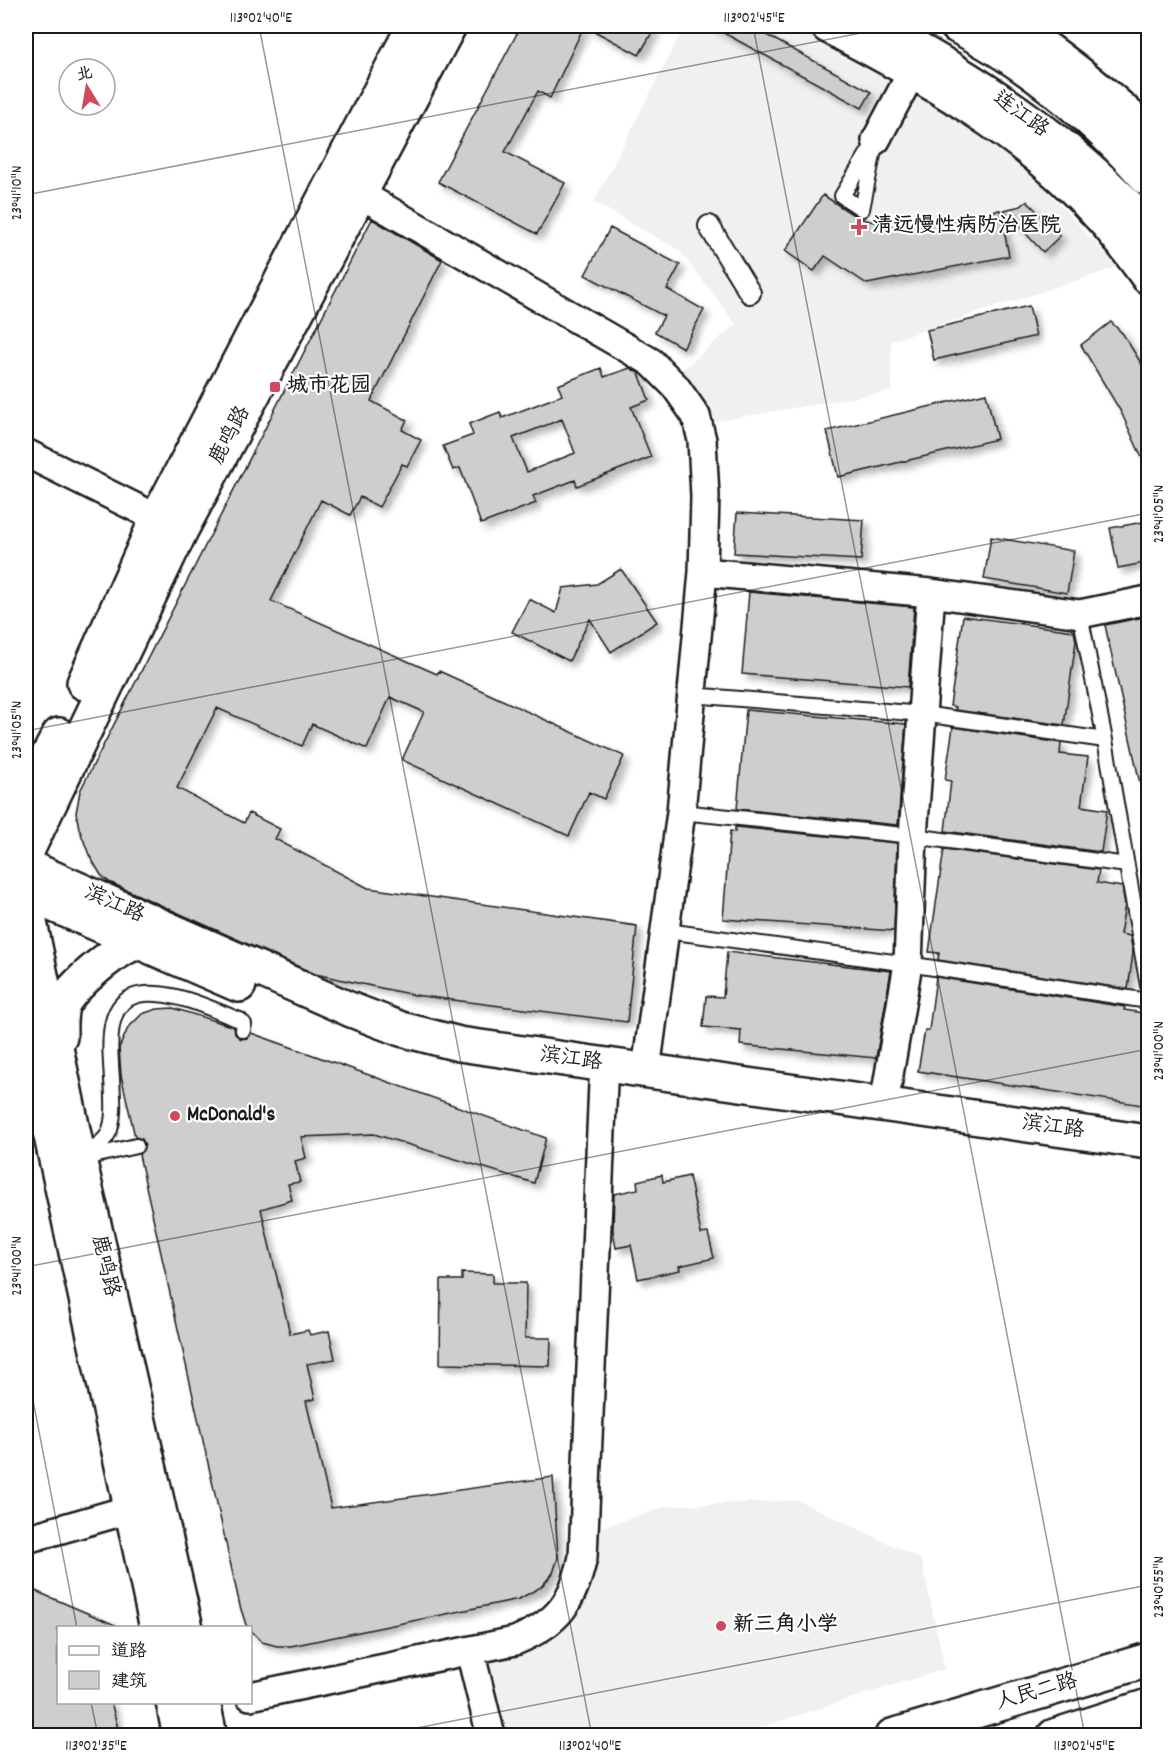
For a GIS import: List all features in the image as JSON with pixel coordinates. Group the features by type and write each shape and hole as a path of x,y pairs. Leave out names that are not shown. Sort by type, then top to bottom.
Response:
{"street":[{"name":"鹿鸣路","path":"26,798 169,525 414,26"},
{"name":"鹿鸣路","path":"26,853 169,525 360,194 449,26"},
{"path":"828,26 918,61 1056,172 1100,216 1149,277"},
{"name":"连江路","path":"875,26 918,61 990,92 1073,154 1149,228"},
{"path":"1014,26 1080,72 1119,105 1141,141"},
{"name":"连江路","path":"970,27 1059,94 1141,141 1149,178"},
{"path":"876,140 918,61"},
{"path":"360,194 651,362 675,386 696,416 702,440 705,496 703,572 681,812 667,931 646,1070"},
{"path":"709,226 750,294"},
{"path":"26,453 169,525"},
{"path":"703,572 932,593 1080,614 1149,600"},
{"path":"884,1104 908,964 913,836 932,593"},
{"path":"26,759 67,720"},
{"name":"滨江路","path":"26,866 349,1009 401,1029 459,1044 1149,1142"},
{"name":"滨江路","path":"26,893 339,1027 454,1063 603,1083 1149,1165"},
{"name":"鹿鸣路","path":"26,903 79,1157 186,1626"},
{"path":"60,1063 60,1016 67,998 120,950 129,944 139,943"},
{"name":"鹿鸣路","path":"26,1020 157,1626"},
{"path":"252,1696 515,1641 538,1632 556,1618 570,1599 583,1557 603,1083"},
{"path":"26,1539 131,1509"},
{"path":"470,1651 491,1736"},
{"name":"人民二路","path":"892,1736 1149,1660"},
{"path":"1054,1736 1149,1706"},
{"path":"180,1736 201,1710"}],"lane":[{"path":"1080,614 1149,986"},
{"path":"691,695 923,714 1105,740"},
{"path":"681,812 913,836 1126,865"},
{"path":"667,931 908,964 1149,1001"},
{"path":"79,1157 98,1145 110,1129 113,1115 110,1050 117,1010 123,1002 147,994 178,997 240,1020 244,1024 243,1030"},
{"path":"79,1157 136,1146"}],"shaded area":[{"name":"清远慢性病防治医院","path":"678,26 799,26 983,122 1118,267 891,341 892,391 712,422 675,376 736,324 680,251 594,202 680,35"},
{"name":"新三角小学","path":"798,1500 921,1559 945,1669 735,1735 474,1736 452,1648 562,1605 569,1538 668,1506"}],"building":[{"path":"521,26 584,26 550,98 538,91 505,152 565,183 537,234 438,182"},
{"path":"585,26 656,26 639,55"},
{"path":"711,26 750,26 871,92 862,108"},
{"path":"823,195 858,218 905,229 1000,210 1009,256 867,284 825,256 814,271 785,251"},
{"path":"1027,201 1060,236 1043,252 1004,210 1021,206"},
{"path":"372,219 442,260 371,401 407,420 402,430 421,440 407,466 402,464 379,507 360,497 350,515 321,500 271,601 437,674 439,671 624,756 604,799 589,792 569,836 402,760 424,712 390,697 367,749 312,724 302,746 217,708 177,788 244,823 249,813 280,829 275,839 368,888 637,926 627,1022 414,995 315,974 109,882 101,875 89,855 79,828 76,813 80,791"},
{"path":"610,228 680,265 667,289 704,310 683,348 655,332 664,316 585,275"},
{"path":"1029,306 1036,336 934,360 927,330"},
{"path":"1111,322 1123,334 1149,376 1149,473 1121,412 1081,345"},
{"path":"601,368 604,377 630,368 639,373 649,400 631,407 651,457 577,486 575,480 533,496 536,503 481,524 460,468 453,470 443,446 473,435 469,424 500,412 502,418 562,395 558,385","holes":["562,419 575,453 527,472 513,438"]},
{"path":"986,393 997,439 838,477 827,431"},
{"path":"737,513 864,520 861,560 734,553"},
{"path":"1149,521 1149,562 1118,568 1110,528"},
{"path":"991,537 1074,551 1067,593 984,579"},
{"path":"621,569 657,622 611,652 590,619 569,661 512,632 529,599 556,613 563,588 597,584"},
{"path":"749,592 914,607 908,687 742,674"},
{"path":"963,616 1074,631 1076,641 1064,725 955,710 956,707 950,706"},
{"path":"1149,616 1149,787 1141,788 1105,625"},
{"path":"746,710 906,724 898,825 737,809"},
{"path":"953,727 1061,743 1060,754 1088,757 1081,806 1107,810 1101,852 945,831 951,781 945,780"},
{"path":"735,827 897,843 894,931 723,919 730,831 735,832"},
{"path":"944,849 1099,870 1097,883 1122,887 1125,905 1120,934 1130,936 1133,953 1128,989 938,960 939,953 929,952"},
{"path":"727,952 891,971 876,1058 740,1045 741,1030 703,1027 706,996 723,997"},
{"path":"936,977 1125,1007 1124,1010 1149,1014 1149,1106 918,1071 925,1030 929,1030"},
{"path":"173,1008 234,1027 235,1034 241,1039 247,1038 251,1033 546,1138 534,1183 374,1134 301,1137 306,1158 295,1161 300,1182 288,1184 292,1200 261,1209 290,1334 308,1330 310,1335 329,1331 335,1359 307,1364 315,1399 306,1401 331,1508 553,1477 558,1558 553,1573 541,1587 519,1599 291,1646 277,1646 262,1642 252,1631 252,1626 246,1625 139,1155 145,1145 142,1139 135,1137 121,1075 119,1048 128,1028 142,1014 157,1009"},
{"path":"662,1175 663,1182 689,1176 701,1234 708,1233 714,1258 679,1266 680,1270 638,1279 631,1245 616,1248 613,1230 614,1194 638,1189 637,1181"},
{"path":"462,1273 493,1274 493,1283 526,1283 525,1338 551,1338 550,1366 440,1364 441,1280 462,1280"},
{"path":"26,1587 118,1626 57,1626 57,1704 112,1704 120,1736 26,1736"}],"place":[{"name":"清远慢性病防治医院","path":"859,227"},
{"name":"城市花园","path":"275,387"},
{"name":"McDonald's","path":"175,1116"},
{"name":"新三角小学","path":"721,1626"}]}
